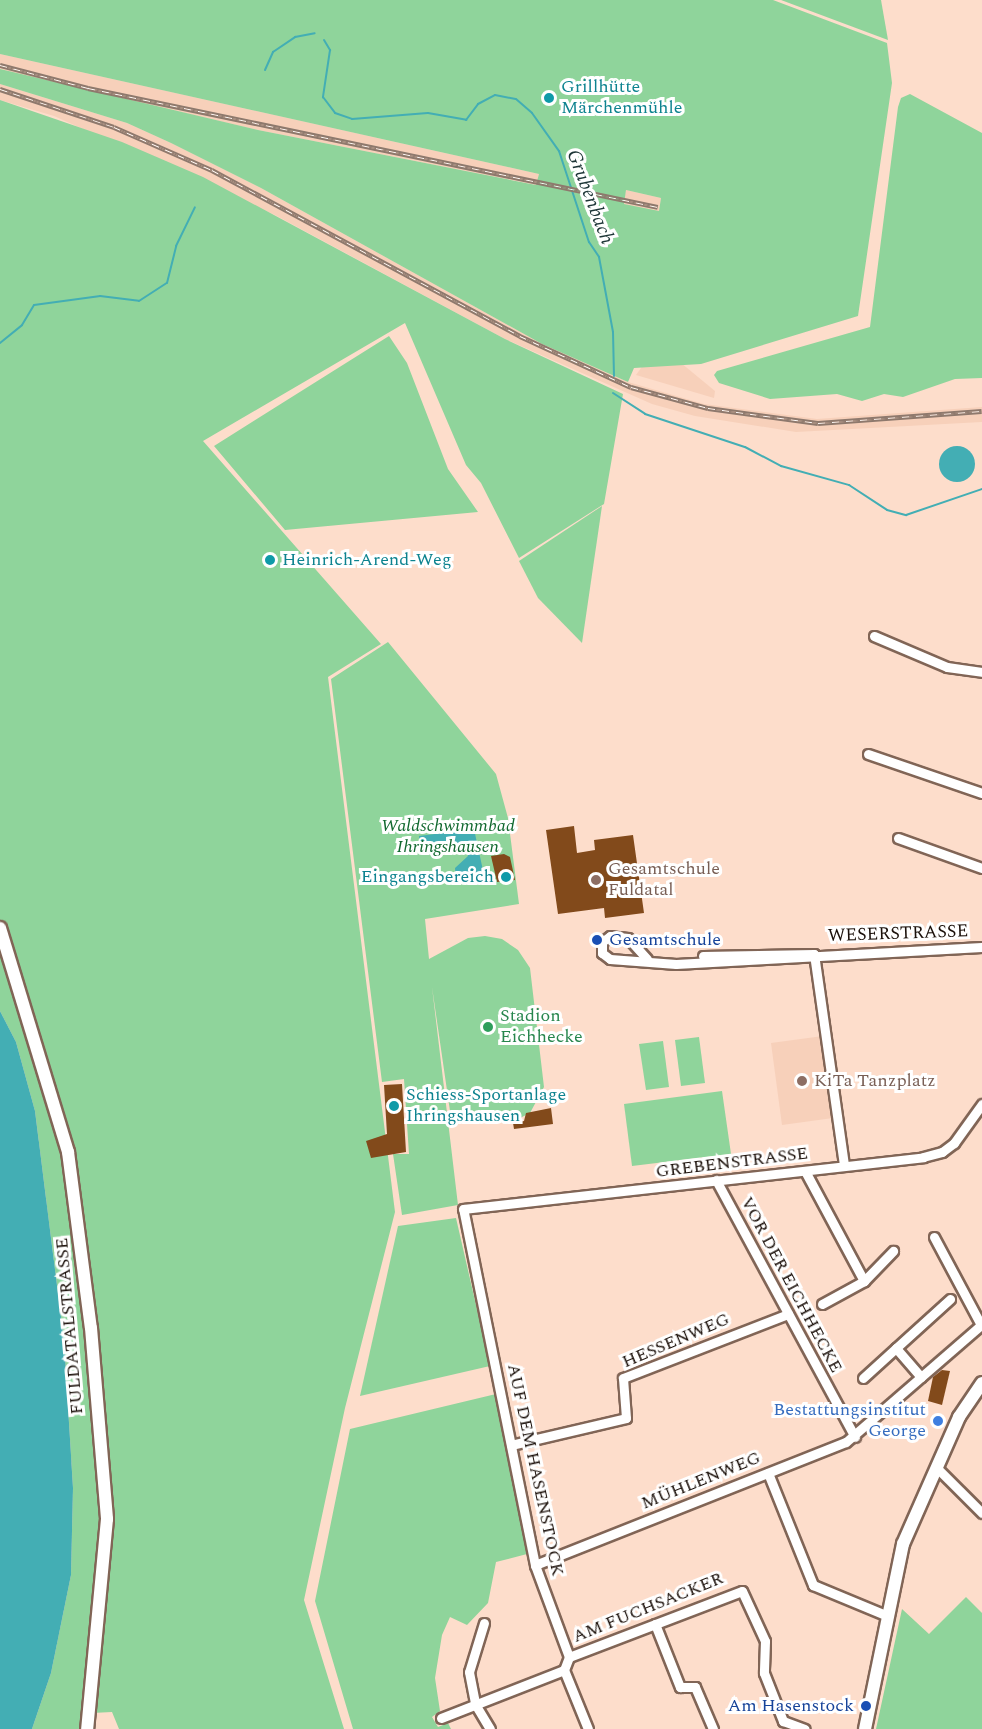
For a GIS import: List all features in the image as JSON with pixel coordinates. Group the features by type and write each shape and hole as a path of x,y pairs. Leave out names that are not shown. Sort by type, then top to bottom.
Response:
{"main road":[{"name":"FULDATALSTRASSE","path":"0,928 68,1152 91,1328 107,1519 87,1729"},
{"path":"865,1729 899,1554 959,1417 982,1383"}],"street":[{"path":"874,636 947,667 982,672"},
{"path":"868,754 982,793"},
{"path":"898,838 982,868"},
{"name":"WESERSTRASSE","path":"647,959 628,938 617,936 604,939 602,952 610,959 667,961 982,947"},
{"path":"814,954 844,1166"},
{"name":"GREBENSTRASSE","path":"463,1209 805,1171 942,1152 982,1104"},
{"path":"805,1171 864,1281"},
{"name":"VOR DER EICHHECKE","path":"716,1180 855,1437"},
{"name":"AUF DEM HASENSTOCK","path":"463,1209 535,1565 569,1657"},
{"path":"934,1238 981,1325"},
{"path":"822,1304 864,1281 893,1251"},
{"path":"863,1378 951,1299"},
{"name":"HESSENWEG","path":"511,1445 626,1418 623,1378 788,1314"},
{"name":"MÜHLENWEG","path":"535,1565 855,1437 981,1325"},
{"path":"896,1348 921,1377"},
{"path":"936,1467 982,1513"},
{"path":"768,1473 813,1585 888,1616"},
{"name":"AM FUCHSACKER","path":"569,1657 737,1591 745,1593 765,1641 765,1672 781,1725"},
{"path":"484,1623 470,1660 475,1704 489,1729"},
{"path":"655,1624 680,1687 698,1691 713,1729"},
{"path":"569,1657 564,1670 588,1729"},
{"path":"441,1718 564,1670"},
{"path":"781,1725 805,1729"}],"shaded area":[{"path":"0,54 539,174 537,185 258,130 32,78 0,69"},
{"path":"0,84 127,123 171,143 261,188 542,344 628,382 704,404 817,419 982,407 982,422 796,432 695,416 652,404 505,339 275,215 54,116 0,100"},
{"path":"626,190 661,198 659,212 623,204"},
{"path":"658,344 715,391 714,398 636,375"},
{"name":"KiTa Tanzplatz","path":"823,1036 833,1118 782,1125 771,1043"}],"green space":[{"path":"0,0 773,0 887,43 892,83 858,316 701,364 634,368 628,382 542,344 261,188 171,143 127,123 0,84 0,69 258,130 536,185 539,174 0,54","holes":["626,190 661,198 659,211 624,204"]},
{"path":"781,0 881,0 888,40"},
{"path":"910,94 982,133 982,378 955,379 903,397 884,394 862,401 837,394 770,399 719,383 714,375 717,371 870,327 898,107 901,98"},
{"path":"0,100 122,142 203,177 505,339 623,394 604,504 519,558 481,483 466,465 405,323 203,441 381,644 328,677 395,1212 345,1408 304,1600 344,1729 119,1729 112,1712 92,1713 81,1729 32,1729 51,1673 71,1575 73,1488 64,1341 35,1111 16,1042 0,1011"},
{"path":"389,336 407,363 448,469 478,512 285,530 214,446"},
{"path":"602,506 582,643 538,598 519,561"},
{"name":"Waldschwimmbad Ihringshausen","path":"388,642 496,774 508,818 519,904 425,919 429,959 468,938 485,936 502,939 518,950 530,968 544,1087 530,1113 510,1123 451,1118 432,987 458,1205 402,1215 393,1154 409,1154 404,1079 382,1082 331,679"},
{"path":"699,1037 705,1083 681,1086 675,1040"},
{"path":"663,1041 669,1087 646,1090 639,1044"},
{"path":"722,1091 731,1154 632,1166 624,1104"},
{"path":"456,1218 490,1366 360,1396 398,1226"},
{"path":"496,1394 527,1554 496,1562 488,1603 467,1625 450,1617 442,1635 435,1678 440,1711 432,1717 438,1727 448,1723 451,1729 353,1729 315,1601 350,1429"},
{"path":"966,1597 982,1613 982,1729 876,1729 902,1609 929,1634"}],"water":[{"path":"957,446 970,451 975,464 970,477 957,482 944,477 939,464 944,451"},
{"path":"474,829 484,875 456,881 455,868 468,856 467,849 421,855 419,836"},
{"path":"0,1011 16,1042 35,1111 64,1341 73,1488 71,1575 51,1673 32,1729 0,1729"}],"building":[{"name":"Gesamtschule Fuldatal","path":"574,826 577,853 595,850 594,840 633,835 644,913 605,918 604,908 558,914 546,830"},
{"path":"504,854 510,857 515,880 497,882 491,856"},
{"name":"Schiess-Sportanlage Ihringshausen","path":"402,1084 406,1152 371,1158 366,1141 387,1134 384,1085"},
{"path":"551,1108 553,1124 514,1129 513,1123 524,1121 526,1113"},
{"path":"942,1370 950,1371 942,1405 928,1401 933,1377"}],"waterway":[{"name":"Grubenbach","path":"265,70 273,52 295,37 315,33"},
{"name":"Grubenbach","path":"324,40 330,50 323,97 335,113 352,119 428,113 466,120 478,104 495,95 516,99 532,113 559,151 589,242 599,257 613,332 614,376"},
{"name":"Grubenbach","path":"0,343 22,325 34,305 100,296 139,301 167,283 176,246 195,207"},
{"name":"Grubenbach","path":"613,393 645,414 745,447 781,466 849,485 887,510 906,515 982,489"}],"railway":[{"path":"0,65 88,88 658,207"},
{"path":"0,89 114,127 212,170 520,336 631,387 708,408 818,423 982,411"}],"place":[{"name":"Grillhütte Märchenmühle","path":"549,98"},
{"name":"Heinrich-Arend-Weg","path":"270,560"},
{"name":"Eingangsbereich","path":"506,877"},
{"name":"Gesamtschule Fuldatal","path":"596,880"},
{"name":"Gesamtschule","path":"597,940"},
{"name":"Stadion Eichhecke","path":"488,1027"},
{"name":"KiTa Tanzplatz","path":"802,1081"},
{"name":"Schiess-Sportanlage Ihringshausen","path":"394,1106"},
{"name":"Bestattungsinstitut George","path":"938,1421"},
{"name":"Am Hasenstock","path":"866,1706"}]}
